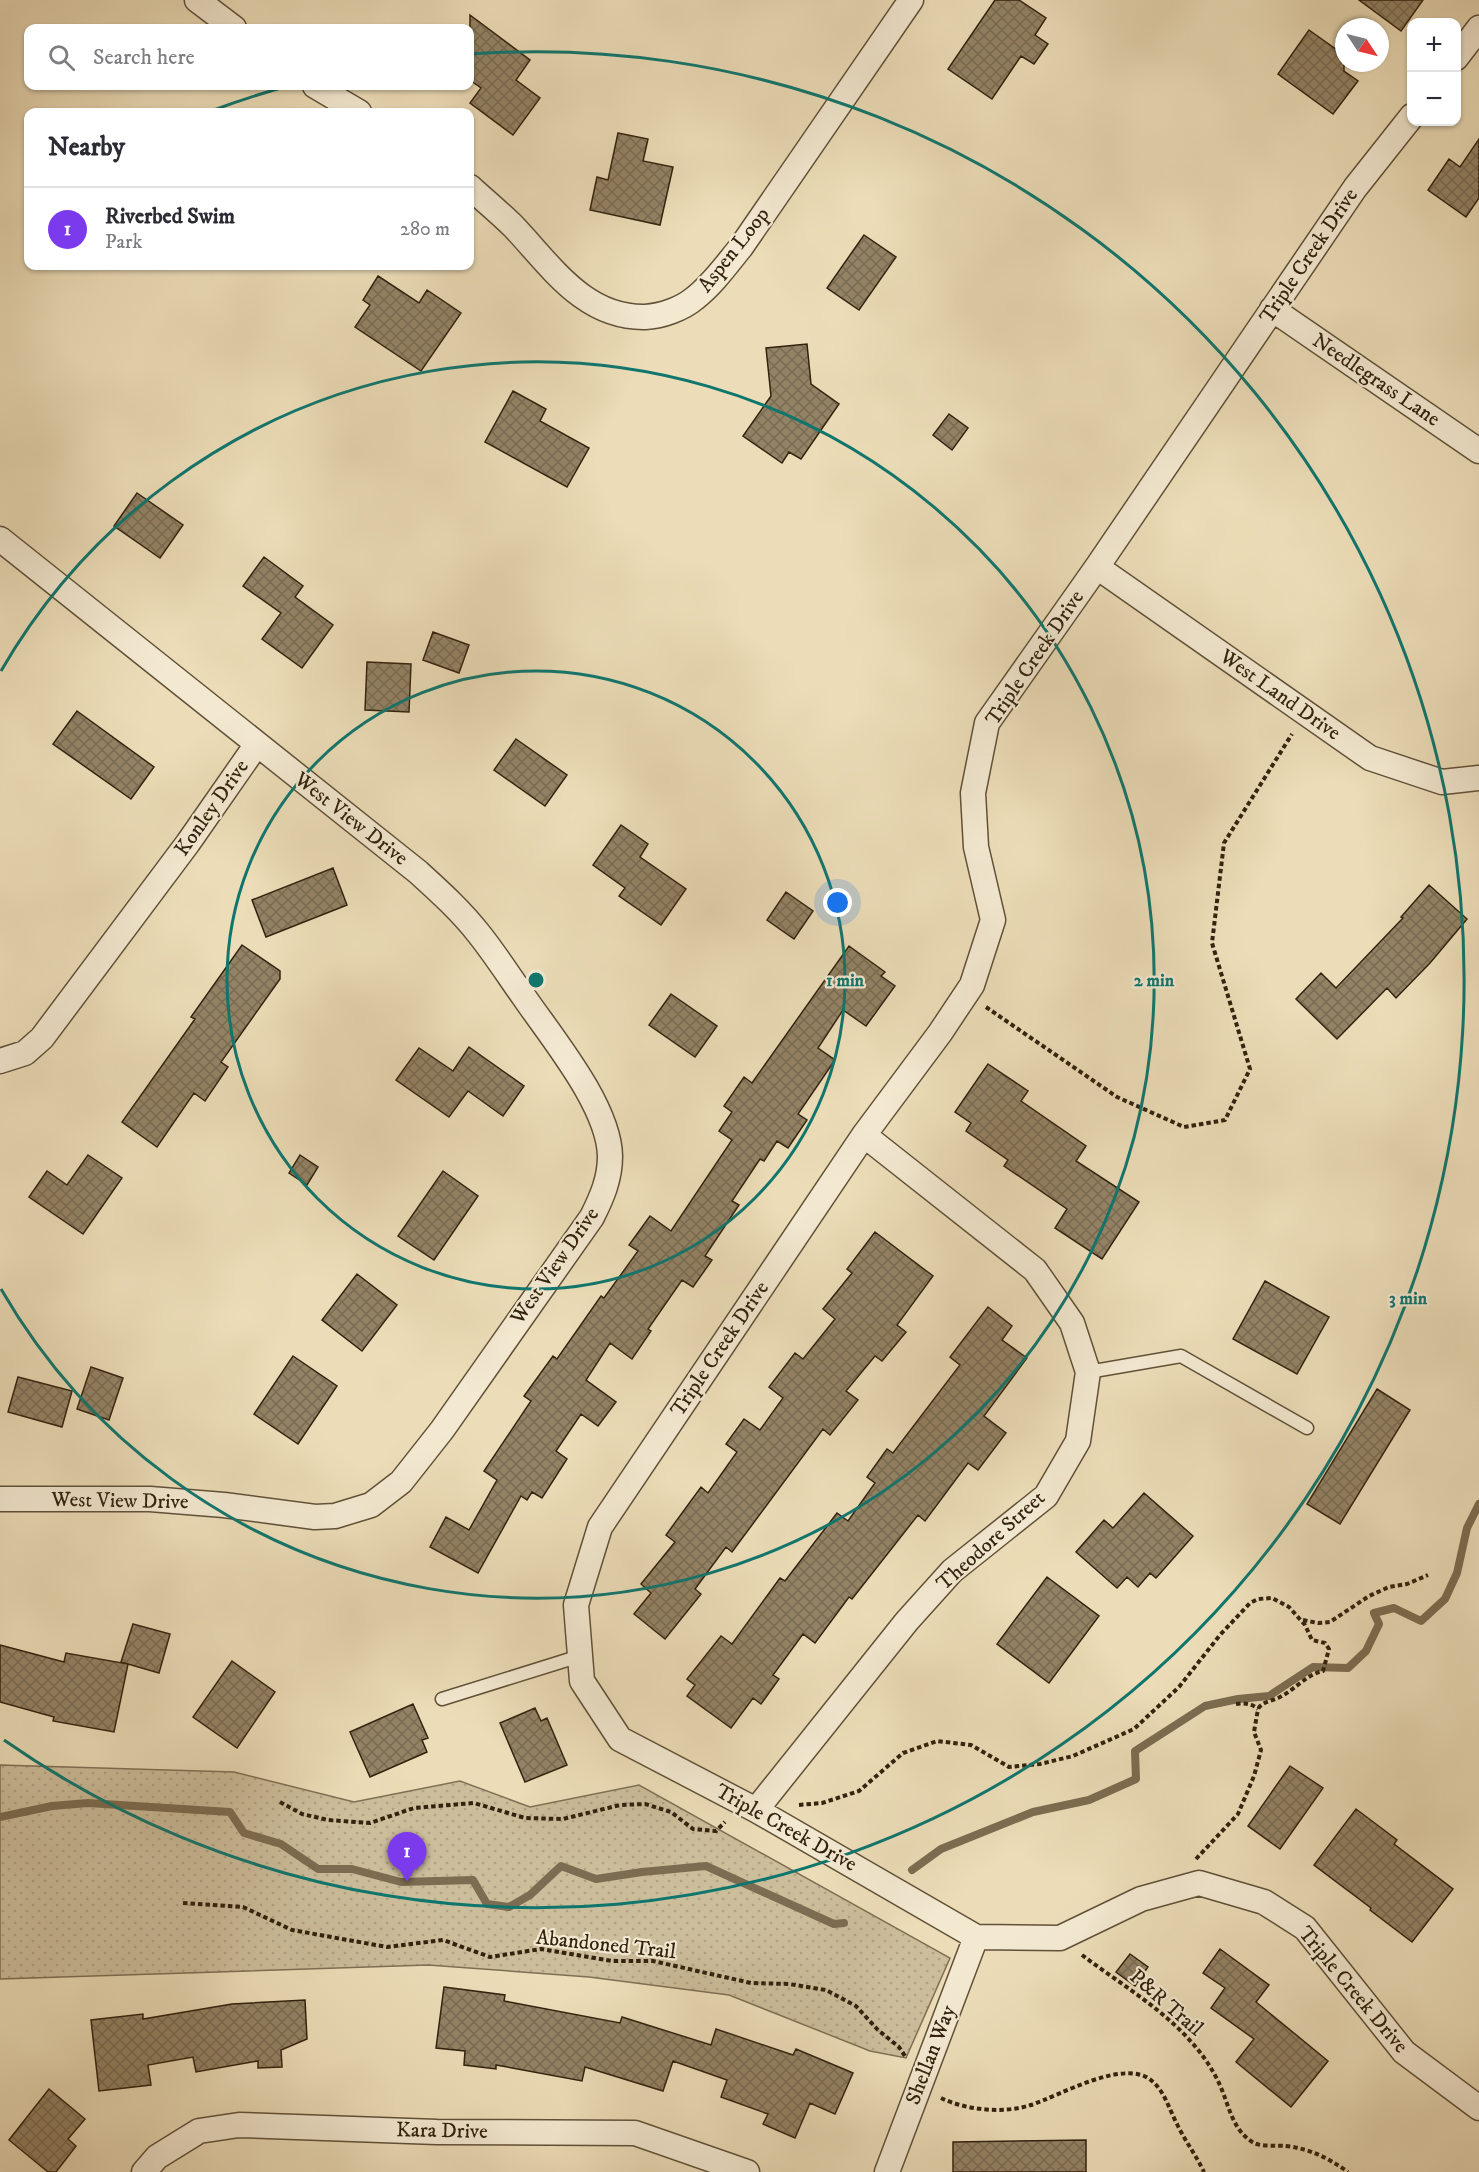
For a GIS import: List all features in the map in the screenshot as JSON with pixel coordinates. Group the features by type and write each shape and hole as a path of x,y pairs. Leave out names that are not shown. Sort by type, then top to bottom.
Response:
{"street":[{"path":"197,0 229,24"},
{"name":"Aspen Loop","path":"474,191 512,226 557,275 591,303 610,312 632,317 653,316 674,311 694,300 712,283 741,246 911,0"},
{"path":"1466,55 1479,28"},
{"path":"322,90 352,108"},
{"name":"Triple Creek Drive","path":"1407,122 1355,188 1097,567 987,723 973,793 976,847 993,920 972,985 940,1033 864,1135 600,1527 576,1605 582,1681 620,1738 756,1810 976,1937 1060,1938 1142,1899 1199,1883 1264,1902 1305,1928 1404,2052 1479,2108"},
{"name":"Needlegrass Lane","path":"1272,309 1479,450"},
{"name":"Konley Drive","path":"0,539 257,744 188,843 42,1038 25,1053 0,1061"},
{"name":"West Land Drive","path":"1097,567 1370,758 1442,782 1479,778"},
{"name":"West View Drive","path":"0,1499 150,1499 224,1505 315,1517 335,1516 371,1505 401,1482 442,1430 592,1217 602,1198 608,1177 610,1155 597,1111 586,1089 479,934 450,901 418,872 257,744"},
{"name":"Theodore Street","path":"756,1810 906,1621 952,1571 1046,1496 1078,1441 1088,1371 1072,1323 1035,1270 864,1135"},
{"name":"Shellan Way","path":"886,2172 976,1937"},
{"name":"Kara Drive","path":"144,2172 157,2157 199,2132 239,2125 437,2132 635,2133 747,2172"}],"lane":[{"path":"1088,1371 1180,1356 1307,1428"},
{"path":"442,1699 580,1656"}],"path":[{"path":"966,994 1117,1097 1184,1127 1225,1120 1250,1069 1212,943 1224,843 1305,713"},
{"path":"1258,1599 1266,1597 1280,1600 1306,1622 1330,1622 1369,1596 1428,1575"},
{"path":"1182,1888 1192,1863 1238,1814 1254,1776 1261,1750 1254,1732 1260,1704 1284,1696 1313,1674 1323,1671 1329,1649 1325,1643 1312,1640 1298,1616"},
{"path":"1236,1704 1253,1705 1258,1709"},
{"name":"Abandoned Trail","path":"183,1903 243,1907 292,1930 387,1947 443,1940 490,1958 541,1949 612,1960 653,1961 751,1983 789,1984 826,1990 856,2006 878,2030 899,2047 918,2086"},
{"name":"P&R Trail","path":"1060,1938 1138,1995 1187,2035 1218,2080 1236,2127 1255,2144 1289,2147 1327,2157 1348,2172"},
{"path":"918,2086 957,2105 984,2110 1029,2106 1083,2084 1111,2076 1136,2073 1151,2079 1163,2094 1204,2172"}],"shaded area":[{"path":"0,1765 234,1772 354,1802 460,1781 530,1807 639,1785 950,1958 906,2058 870,2051 729,1995 589,1977 428,1965 0,1979"}],"building":[{"path":"995,0 1019,0 1046,18 1035,35 1048,44 1034,64 1021,56 992,99 948,69"},
{"path":"1359,0 1423,0 1410,18 1407,18 1407,23 1401,31 1389,22 1389,18 1383,18"},
{"path":"470,15 530,60 516,80 540,98 513,135 470,103 481,88 474,83 474,24 470,24"},
{"path":"1309,30 1335,49 1335,72 1345,72 1358,81 1333,114 1278,74"},
{"path":"618,133 648,139 643,161 673,167 660,225 590,210 597,177 608,180"},
{"path":"1479,139 1479,198 1466,217 1428,190 1449,159 1460,167"},
{"path":"864,235 896,257 859,310 827,288"},
{"path":"378,276 419,303 427,290 461,313 421,371 355,327 370,305 363,300"},
{"path":"807,344 811,384 839,404 801,459 789,452 782,463 743,436 771,396 766,348"},
{"path":"513,391 546,409 540,421 589,448 567,487 485,442"},
{"path":"949,414 968,428 952,450 933,435"},
{"path":"137,493 183,525 160,558 114,526"},
{"path":"264,557 303,586 295,597 333,625 302,668 262,639 281,613 243,586"},
{"path":"433,632 469,645 459,673 423,660"},
{"path":"367,662 411,664 409,712 365,710"},
{"path":"77,711 154,767 131,799 53,744"},
{"path":"516,739 567,775 545,806 494,770"},
{"path":"621,825 648,844 640,857 686,889 661,925 619,896 625,888 593,865"},
{"path":"333,868 347,905 266,937 252,900"},
{"path":"1429,885 1467,919 1430,963 1396,998 1387,988 1337,1039 1296,999 1321,973 1336,988 1403,918 1401,917"},
{"path":"786,892 813,911 794,939 767,920"},
{"path":"242,945 280,971 280,979 221,1062 228,1067 205,1101 194,1093 157,1147 122,1122 195,1019 191,1017"},
{"path":"849,946 885,972 881,976 895,986 866,1026 843,1010 818,1048 835,1060 798,1114 807,1120 788,1148 777,1141 764,1161 760,1159 732,1201 739,1205 705,1256 712,1260 693,1287 682,1280 648,1329 651,1331 632,1359 610,1343 586,1380 616,1402 598,1426 581,1414 556,1451 567,1459 542,1498 532,1492 527,1500 521,1496 478,1573 430,1547 446,1517 469,1530 497,1480 484,1471 531,1401 524,1396 553,1356 557,1359 601,1296 604,1298 638,1251 629,1245 650,1216 671,1231 732,1140 719,1131 732,1112 724,1106 744,1077 752,1083"},
{"path":"671,994 717,1026 695,1057 649,1025"},
{"path":"469,1047 524,1086 503,1116 468,1091 449,1117 396,1080 419,1048 453,1071"},
{"path":"988,1064 1028,1091 1021,1101 1086,1146 1076,1161 1139,1202 1102,1259 1055,1228 1067,1209 1004,1166 1008,1160 966,1131 971,1123 955,1112"},
{"path":"88,1155 122,1178 83,1234 29,1197 47,1171 67,1185"},
{"path":"300,1155 318,1167 307,1185 289,1173"},
{"path":"443,1171 478,1196 434,1260 398,1236"},
{"path":"875,1232 933,1276 897,1325 906,1332 882,1361 875,1356 846,1391 858,1400 830,1435 823,1429 732,1552 726,1547 695,1589 701,1594 665,1639 634,1614 651,1593 641,1584 675,1542 666,1535 701,1487 708,1493 737,1452 726,1444 744,1419 760,1430 783,1398 769,1387 795,1353 803,1359 835,1319 823,1309 852,1273 847,1269"},
{"path":"357,1274 397,1305 362,1351 322,1320"},
{"path":"1265,1281 1329,1317 1297,1374 1233,1339"},
{"path":"988,1307 1012,1326 1002,1340 1027,1358 984,1416 1006,1433 978,1470 968,1463 925,1521 918,1515 852,1599 849,1597 815,1643 803,1634 773,1675 779,1679 761,1704 753,1698 731,1728 687,1696 695,1685 687,1679 721,1636 732,1644 780,1578 785,1581 837,1513 848,1521 875,1483 867,1477 887,1449 893,1453 960,1365 950,1357"},
{"path":"293,1356 337,1386 298,1444 254,1414"},
{"path":"91,1367 123,1378 109,1420 77,1409"},
{"path":"18,1377 72,1391 62,1427 8,1412"},
{"path":"1377,1389 1410,1410 1340,1524 1307,1504"},
{"path":"1144,1493 1193,1536 1156,1578 1150,1573 1138,1587 1127,1577 1117,1588 1076,1552 1104,1520 1113,1528"},
{"path":"1047,1577 1099,1616 1049,1683 997,1644"},
{"path":"133,1624 170,1634 159,1673 121,1662"},
{"path":"0,1645 64,1662 66,1653 128,1664 114,1732 53,1721 54,1717 0,1702"},
{"path":"232,1661 275,1692 237,1748 193,1717"},
{"path":"413,1704 428,1738 422,1740 427,1752 370,1777 350,1732"},
{"path":"535,1708 541,1721 547,1718 567,1765 525,1782 500,1723"},
{"path":"1290,1766 1323,1788 1280,1849 1248,1826"},
{"path":"1356,1809 1397,1840 1394,1844 1453,1889 1412,1942 1314,1865"},
{"path":"1220,1949 1269,1985 1256,2002 1328,2061 1291,2107 1236,2062 1254,2039 1211,2008 1225,1988 1203,1973"},
{"path":"1130,1954 1148,1967 1135,1986 1116,1972"},
{"path":"444,1987 505,1995 504,2001 620,2023 622,2017 711,2045 716,2029 793,2055 796,2049 853,2073 835,2114 810,2103 795,2138 763,2124 768,2114 721,2097 727,2080 673,2061 663,2091 585,2067 582,2081 496,2065 496,2069 464,2065 465,2051 436,2048"},
{"path":"305,2000 307,2039 281,2050 282,2067 258,2068 258,2061 196,2072 193,2057 148,2065 151,2085 99,2091 91,2020 143,2014 143,2019 232,2004"},
{"path":"49,2089 85,2119 68,2139 76,2146 56,2172 48,2172 9,2140"},
{"path":"1086,2140 1086,2172 953,2172 953,2142"}],"waterway":[{"path":"912,1870 941,1849 1033,1812 1089,1800 1136,1779 1135,1751 1205,1706 1238,1699 1269,1696 1313,1667 1348,1668 1366,1651 1379,1624 1374,1613 1394,1608 1421,1621 1445,1599 1457,1573 1467,1528 1479,1504"},
{"path":"0,1817 52,1806 88,1803 230,1812 244,1833 281,1844 318,1869 352,1869 401,1882 473,1880 487,1904 509,1907 530,1895 561,1866 596,1879 706,1866 834,1924 844,1923"}],"place":[{"name":"Riverbed Swim","path":"407,1882"}]}
